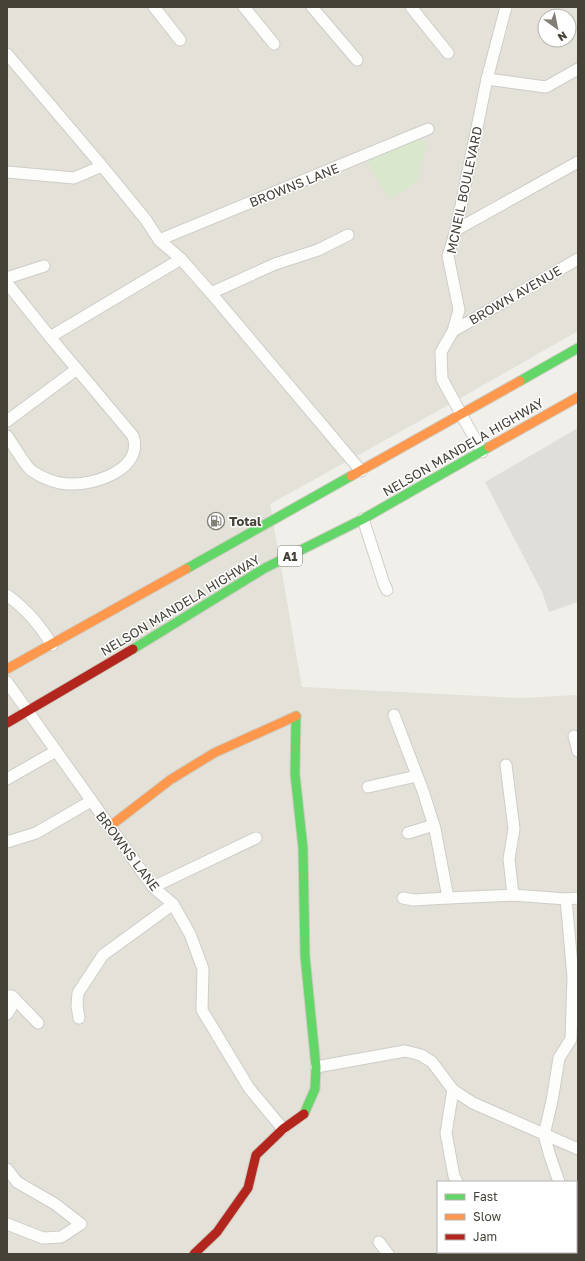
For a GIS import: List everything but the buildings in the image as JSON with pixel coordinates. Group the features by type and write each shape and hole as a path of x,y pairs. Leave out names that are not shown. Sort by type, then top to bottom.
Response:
{"main road":[{"name":"NELSON MANDELA HIGHWAY","path":"7,670 578,348"},
{"name":"NELSON MANDELA HIGHWAY","path":"7,723 166,629 265,568 363,519 578,397"},
{"path":"109,827 170,780 214,753 296,716 295,774 303,848 305,956 316,1067 315,1089 305,1113 283,1129 256,1156 248,1188 217,1232 194,1254"}],"street":[{"path":"154,7 180,40"},
{"path":"244,7 274,44"},
{"path":"312,7 357,60"},
{"path":"411,7 448,53"},
{"name":"MCNEIL BOULEVARD","path":"482,452 460,415 442,379 441,352 453,331 459,310 448,256 456,230 487,79 506,7"},
{"path":"7,54 102,166 146,220 159,240 181,259 211,292 361,471"},
{"path":"487,79 546,87 578,69"},
{"name":"BROWNS LANE","path":"159,240 428,129"},
{"path":"456,230 578,162"},
{"path":"7,172 74,178 102,166"},
{"path":"211,292 275,264 318,250 348,235"},
{"path":"50,337 181,259"},
{"name":"BROWN AVENUE","path":"453,331 578,259"},
{"path":"7,278 44,266"},
{"path":"7,283 133,436 136,444 134,452 127,463 117,472 100,480 84,484 68,484 52,481 31,470 7,436"},
{"path":"7,421 77,369"},
{"path":"363,519 382,579 387,590"},
{"path":"7,595 24,608 41,627 52,645"},
{"name":"BROWNS LANE","path":"7,682 153,887 173,904 190,934 203,969 202,1010 249,1088 283,1129"},
{"path":"394,715 434,825 448,898"},
{"path":"574,736 578,751"},
{"path":"7,779 56,751"},
{"path":"506,765 514,829 509,859 513,895"},
{"path":"368,787 417,776"},
{"path":"7,842 36,833 91,801"},
{"path":"408,833 434,825"},
{"path":"153,887 256,838"},
{"path":"403,898 414,900 513,895 566,899 578,898"},
{"path":"559,1181 544,1135 552,1101 559,1058 574,1039 576,977 566,899"},
{"path":"79,1018 77,1006 78,993 103,955 173,904"},
{"path":"7,996 12,996 38,1023"},
{"path":"7,1000 11,1008 7,1014"},
{"path":"316,1067 405,1051 421,1055 432,1062 453,1090 473,1103 578,1149"},
{"path":"453,1090 446,1133 454,1176 456,1181"},
{"path":"7,1169 17,1182 55,1204 81,1224 61,1237 43,1238 7,1224"},
{"path":"379,1242 388,1254"}],"shaded area":[{"path":"7,7 578,7 578,331 270,504 302,687 520,698 578,695 578,1254 7,1254"},
{"path":"578,428 578,602 549,612 542,592 485,482"}],"green space":[{"path":"407,135 427,143 417,182 389,199 363,154"}],"traffic: fast":[{"path":"520,381 578,348"},
{"path":"133,649 265,568 363,519 489,447"},
{"path":"186,569 351,476"},
{"path":"296,716 295,774 303,848 305,956 316,1067 315,1089 304,1114"}],"traffic: slow":[{"path":"351,476 520,381"},
{"path":"489,447 578,397"},
{"path":"7,669 186,569"},
{"path":"109,827 170,780 214,753 296,716"}],"traffic: jam":[{"path":"7,723 133,649"},
{"path":"194,1254 217,1232 248,1188 256,1155 283,1129 304,1114"}],"place":[{"name":"Total","path":"216,521"}]}
